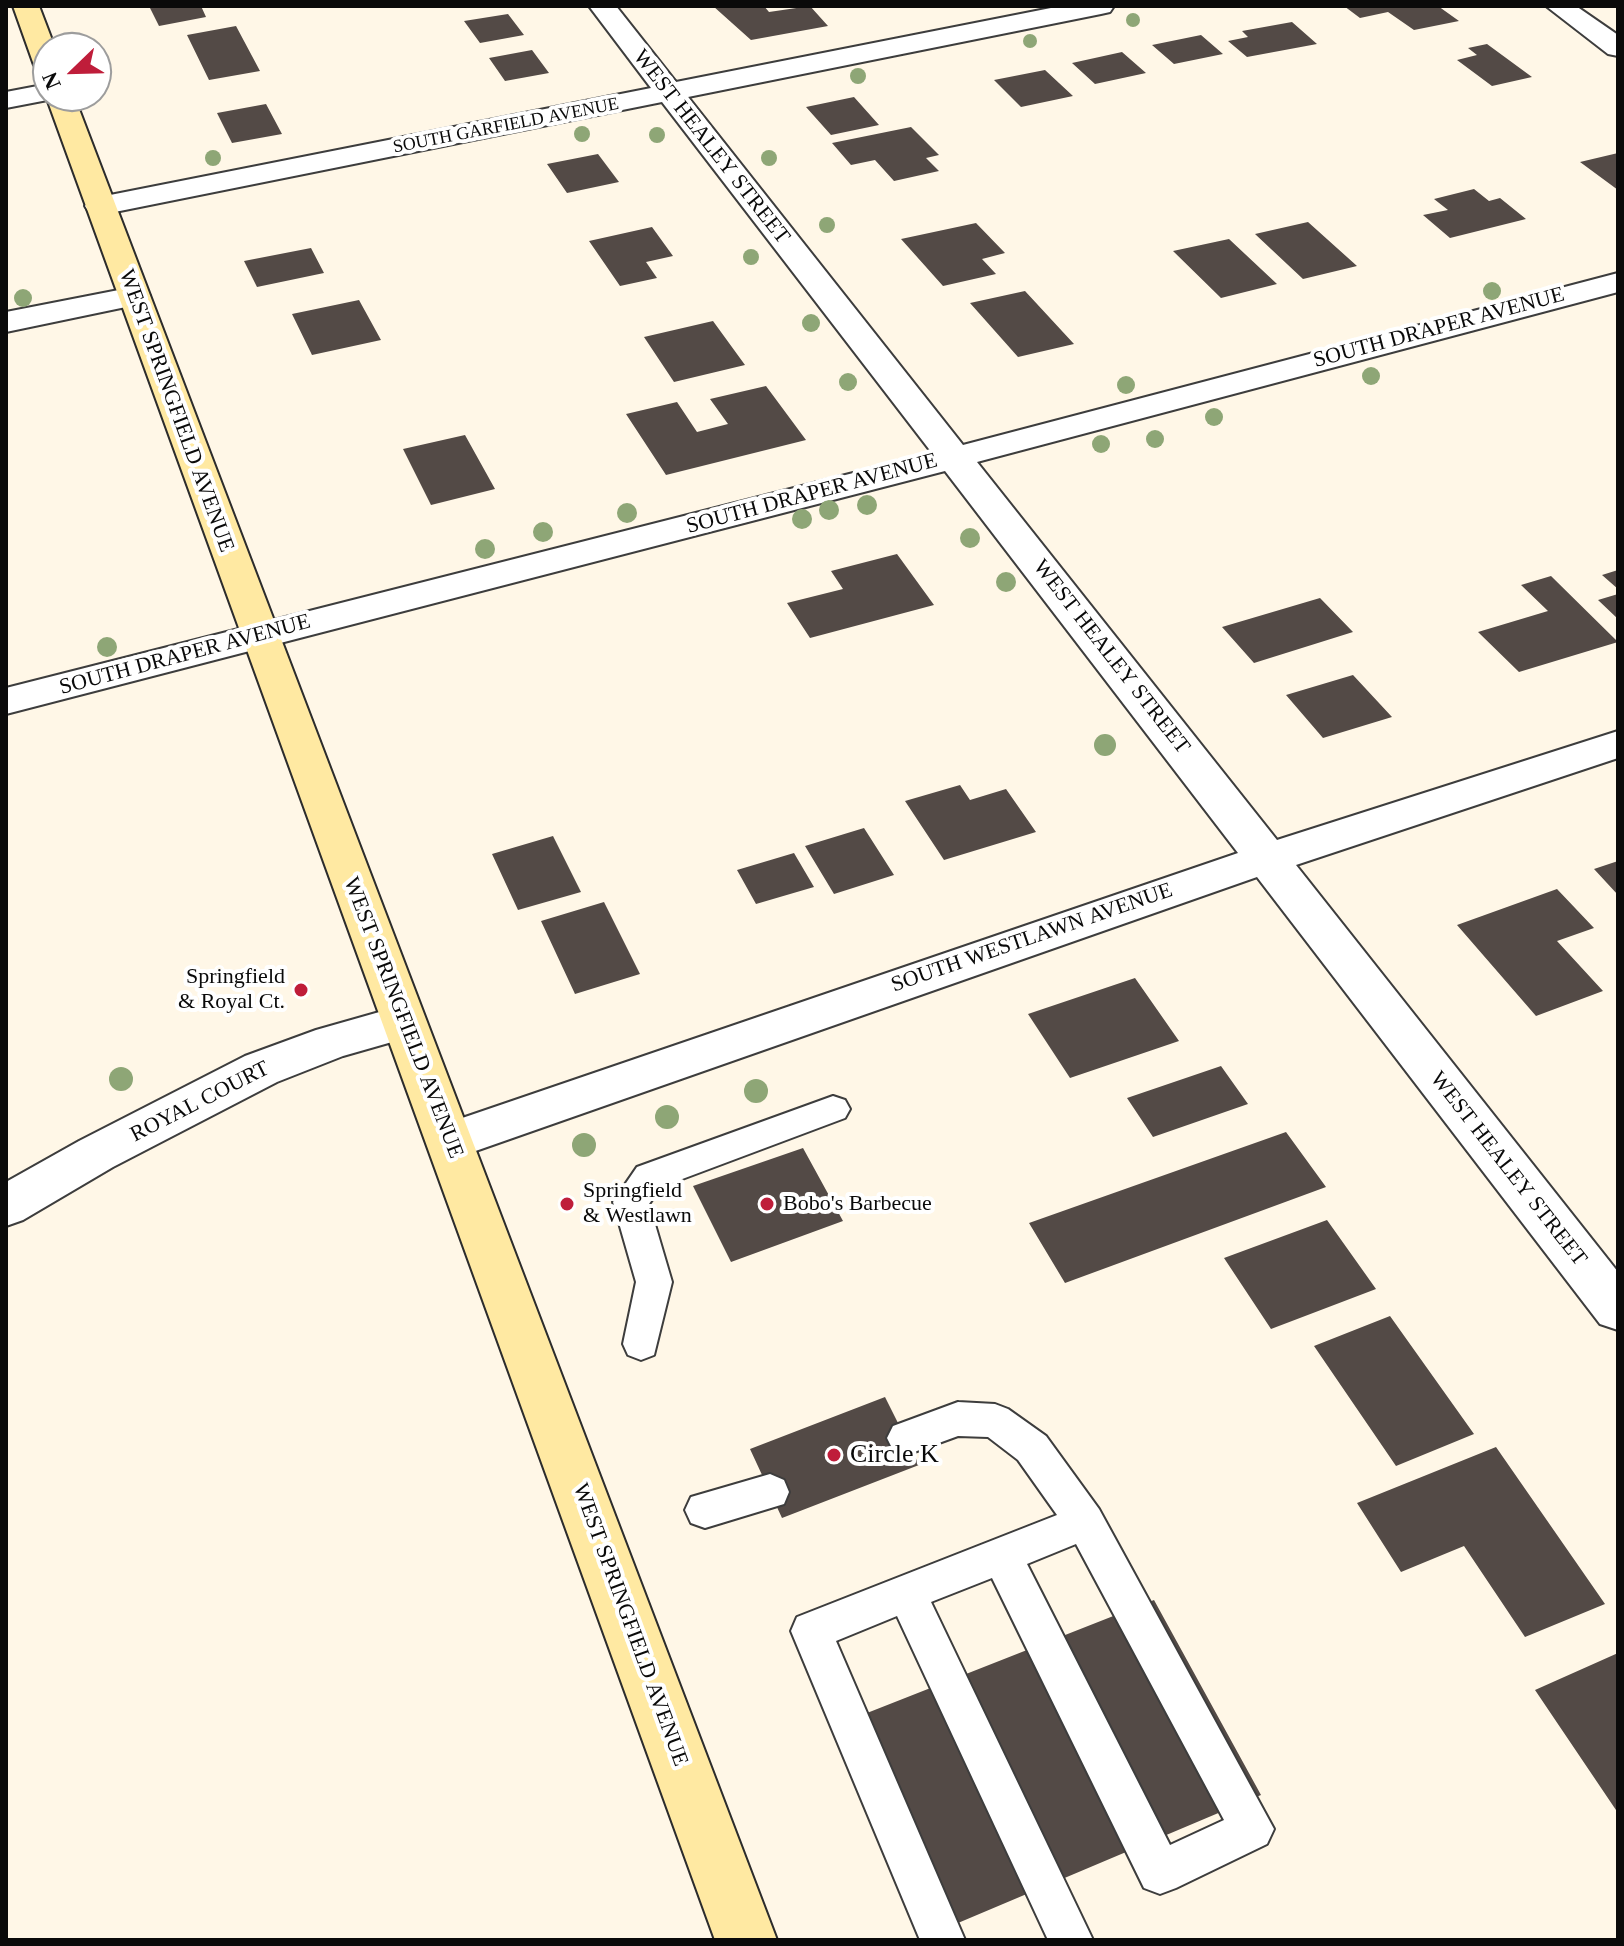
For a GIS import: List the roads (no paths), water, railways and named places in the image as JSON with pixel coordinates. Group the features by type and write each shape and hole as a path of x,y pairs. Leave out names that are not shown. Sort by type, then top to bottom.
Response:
{"main road":[{"path":"26,6 36,32"},
{"name":"WEST SPRINGFIELD AVENUE","path":"66,112 746,1940"}],"street":[{"name":"WEST HEALEY STREET","path":"602,6 667,94 955,456 1618,1309"},
{"name":"SOUTH GARFIELD AVENUE","path":"100,206 1101,6"},
{"path":"1559,6 1618,48"},
{"path":"6,100 32,95"},
{"name":"SOUTH DRAPER AVENUE","path":"6,701 1618,282"},
{"path":"6,322 134,296"},
{"name":"SOUTH WESTLAWN AVENUE","path":"450,1141 784,1022 1618,744"},
{"name":"ROYAL COURT","path":"6,1206 96,1154 261,1069 332,1042 404,1022"}],"lane":[{"path":"641,1344 654,1282 631,1202 649,1177 833,1109"},
{"path":"906,1438 958,1419 995,1421 1032,1448 1085,1522 1252,1829 1160,1872 1002,1556"},
{"path":"705,1510 770,1492"},
{"path":"943,1940 811,1631 1085,1522"},
{"path":"907,1594 1071,1940"}],"place":[{"name":"Springfield & Royal Ct.","path":"301,990"},
{"name":"Springfield & Westlawn","path":"567,1204"},
{"name":"Bobo's Barbecue","path":"767,1204"},
{"name":"Circle K","path":"834,1455"}]}
